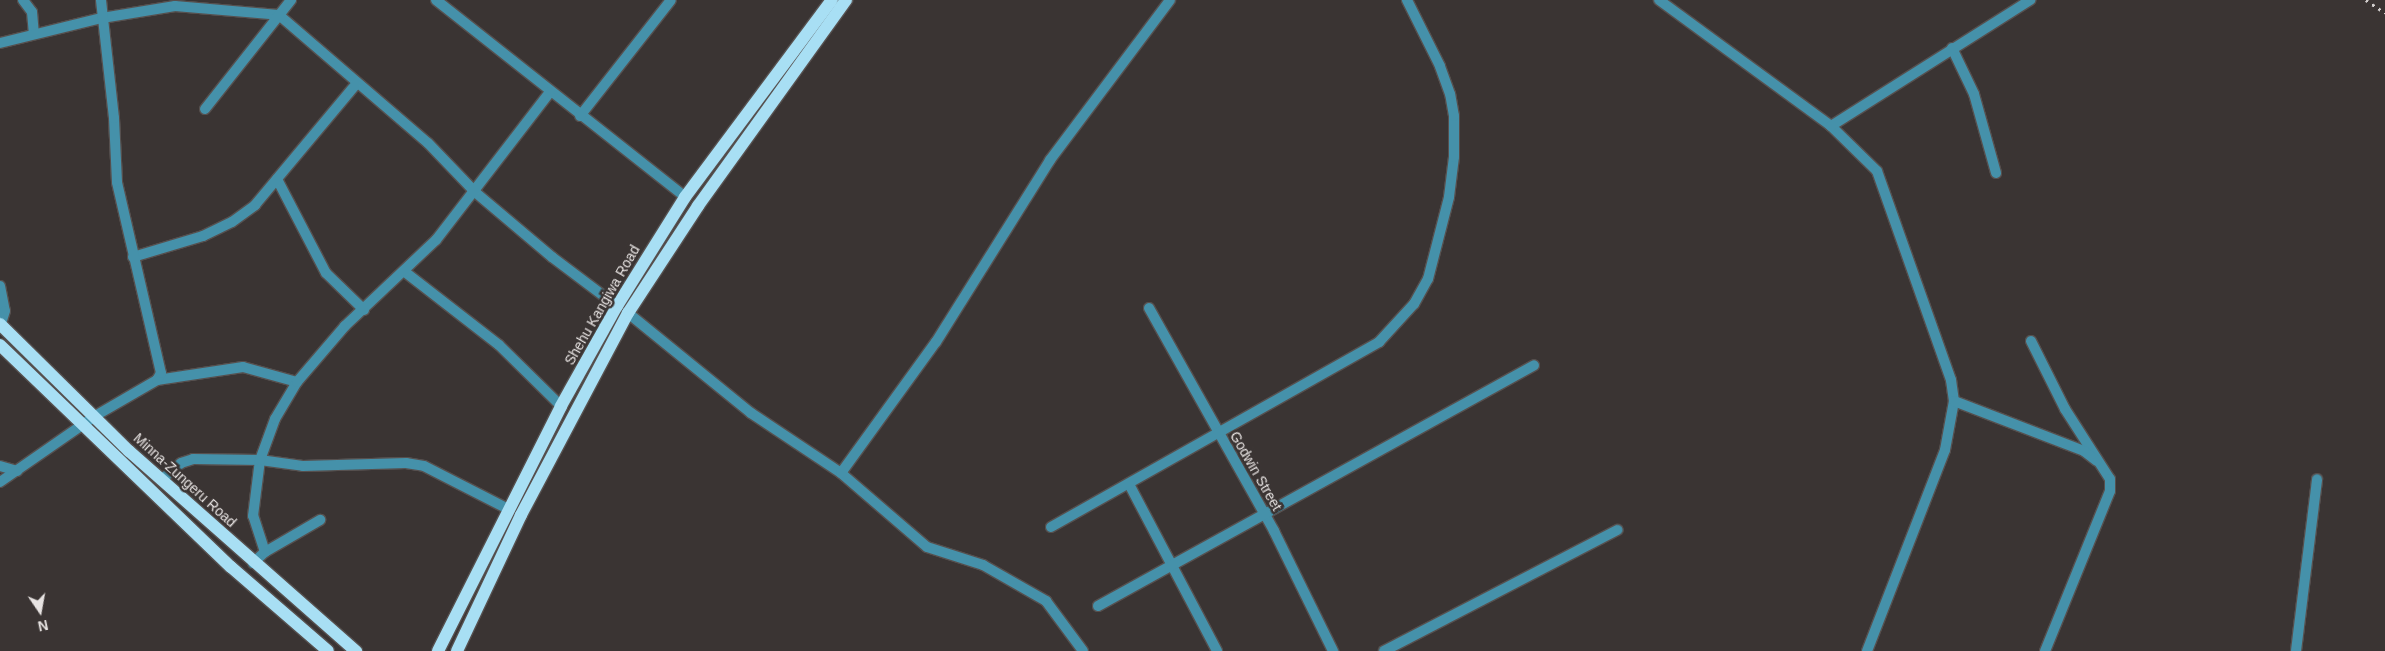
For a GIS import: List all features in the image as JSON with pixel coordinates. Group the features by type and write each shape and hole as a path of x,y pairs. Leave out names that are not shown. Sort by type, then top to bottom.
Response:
{"main road":[{"name":"Shehu Kangiwa Road","path":"438,651 561,406 622,309 685,197 832,0"},
{"name":"Shehu Kangiwa Road","path":"457,651 622,309 846,0"},
{"name":"Minna-Zungeru Road","path":"0,325 252,563 356,651"},
{"path":"0,345 231,567 328,651"}],"street":[{"path":"23,0 32,12 34,34"},
{"path":"101,0 114,118 117,182 133,257 162,364 157,380"},
{"path":"205,109 292,0"},
{"path":"436,0 580,116 685,197"},
{"path":"841,473 941,333 1050,160 1170,0"},
{"path":"1051,527 1219,434 1379,342 1397,325 1428,279 1449,197 1454,157 1454,116 1450,94 1440,66 1407,0"},
{"path":"1660,0 1831,126 1869,162 1882,180 1951,380 1954,401 1945,450 1867,651"},
{"path":"1831,126 2030,0"},
{"path":"580,116 670,1"},
{"path":"0,43 102,18 175,6 279,15 356,84 428,143 476,192 552,257 622,309 751,413 841,473 927,546 983,565 1046,601 1083,651"},
{"path":"1952,48 1974,94 1996,173"},
{"path":"133,257 203,236 232,222 255,205 356,84"},
{"path":"264,552 254,516 260,460 275,419 297,382 338,333 405,272 476,192 550,92"},
{"path":"277,179 326,273 364,310"},
{"path":"405,272 499,345 561,406"},
{"path":"0,286 5,311 0,325"},
{"name":"Godwin Street","path":"1148,308 1264,513 1334,651"},
{"path":"2031,341 2064,409 2106,468 2110,491 2045,651"},
{"path":"1098,606 1534,365"},
{"path":"0,482 95,416 157,380 243,367 297,382"},
{"path":"1954,401 2084,451 2106,468"},
{"path":"162,480 181,463 193,459 260,460 303,466 406,463 424,466 508,509"},
{"path":"0,466 18,471"},
{"path":"2296,651 2318,479"},
{"path":"1128,484 1173,564 1217,651"},
{"path":"252,563 264,552 320,520"},
{"path":"1384,651 1616,530"}],"railway":[{"path":"2366,0 2385,13"}]}
